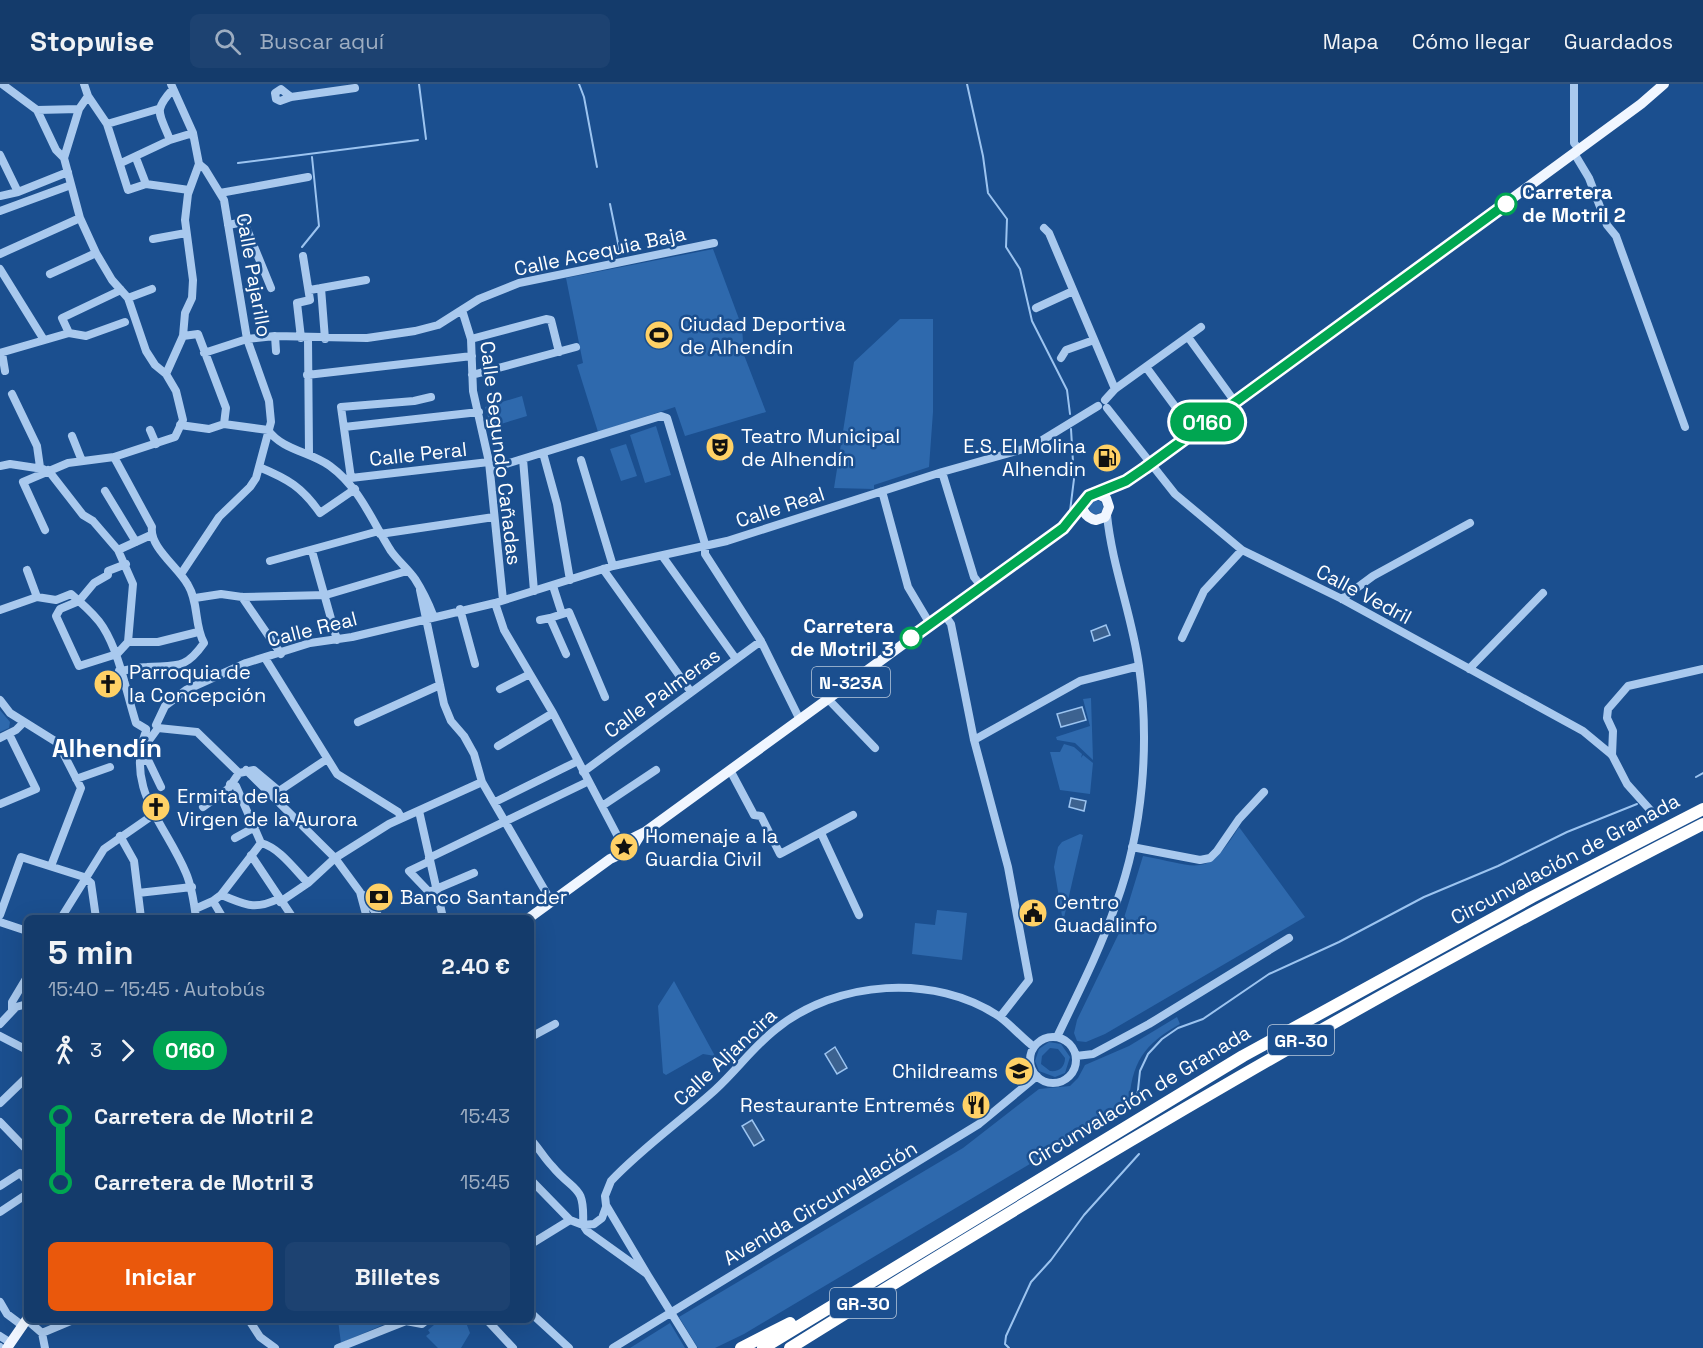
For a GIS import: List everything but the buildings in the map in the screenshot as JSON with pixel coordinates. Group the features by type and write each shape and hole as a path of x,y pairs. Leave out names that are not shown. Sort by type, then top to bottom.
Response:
{"highway":[{"name":"Circunvalación de Granada","path":"763,1348 1243,1056 1501,914 1703,808"},
{"name":"Circunvalación de Granada","path":"790,1348 1102,1156 1257,1065 1475,943 1703,824"},
{"path":"741,1348 799,1318 822,1312"},
{"path":"800,1348 816,1332"}],"main road":[{"name":"N-323A","path":"1634,108 1648,84"},
{"name":"N-323A","path":"533,915 610,859 624,843 800,720 1063,528 1089,496 1126,481 1150,464 1664,84"},
{"name":"N-323A","path":"1063,528 1092,519 1108,510 1126,481"},
{"path":"1098,494 1106,498 1108,510"},
{"path":"1083,505 1092,519"},
{"path":"5,1347 24,1323"}],"street":[{"path":"0,466 44,469 114,457 175,436 183,413 176,391 166,374 155,365 146,351 128,298 112,280 96,253 80,218 64,158 56,150 37,110 2,84"},
{"path":"84,84 88,96 107,124 128,190 146,184 189,190"},
{"path":"1574,84 1576,151 1607,225 1616,236 1684,427"},
{"path":"170,140 158,109 172,86"},
{"path":"166,374 183,336 185,313 192,298 193,280 185,220 189,190 199,164 193,133 172,86"},
{"path":"291,97 355,88"},
{"path":"64,158 79,109 88,96"},
{"path":"37,110 79,109"},
{"path":"107,124 158,109"},
{"path":"121,164 170,140 193,133"},
{"path":"0,154 18,192"},
{"path":"136,158 146,184"},
{"name":"Calle Pajarillo","path":"181,574 219,517 250,487 270,433 269,401 247,339 228,225 220,193 199,164"},
{"path":"0,196 18,192 68,172"},
{"path":"220,193 308,177"},
{"path":"0,211 71,185"},
{"path":"0,254 80,218"},
{"path":"228,225 244,222 271,288"},
{"path":"1044,228 1049,233 1115,389"},
{"path":"153,239 186,233"},
{"name":"Calle Acequia Baja","path":"204,353 247,339 275,336 304,339 367,338 415,331 438,325 478,299 519,283 714,243"},
{"path":"50,274 96,253"},
{"path":"303,256 310,300 297,303 308,375 309,453"},
{"path":"0,269 44,340"},
{"path":"310,290 366,280"},
{"path":"321,288 325,339"},
{"path":"128,298 152,289"},
{"path":"69,333 62,318 121,290"},
{"path":"1036,308 1073,291"},
{"name":"Calle Segundo Cañadas","path":"462,310 471,339 472,375 489,466 499,601 504,630 553,713 583,772 624,843"},
{"path":"471,339 546,319 551,320 559,352"},
{"path":"5,371 1,353 69,333 86,336 125,322"},
{"path":"1106,404 1115,389 1201,327"},
{"path":"183,336 198,334 226,408 228,424"},
{"path":"275,336 276,351"},
{"path":"1188,337 1235,402"},
{"path":"1061,358 1066,350 1094,340"},
{"path":"472,375 576,347"},
{"path":"308,375 472,356"},
{"path":"1146,367 1194,432"},
{"path":"12,394 37,446 44,469 83,515 93,521 118,550 126,564 133,584 128,642 117,654 79,666 58,612 56,600"},
{"path":"349,480 341,407 414,401 432,397"},
{"name":"Calle Real","path":"141,754 165,706 190,688 228,670 310,643 338,640 424,617 499,601 613,566 705,548 942,472 1031,447 1098,406 1103,410 1106,404"},
{"name":"Calle Vedril","path":"1106,404 1175,494 1242,550 1342,599 1583,730 1612,755 1627,784 1652,812"},
{"path":"344,427 479,412"},
{"name":"Calle Peral","path":"349,480 489,466 523,459 661,416 668,418 705,548"},
{"path":"180,425 209,429 228,424 254,426 270,433 285,446 309,453 349,480 380,533 415,579 420,591 440,685 452,721 474,754 482,782 551,901"},
{"path":"150,430 156,444"},
{"path":"72,436 82,461"},
{"path":"543,453 557,504 570,580"},
{"path":"114,457 152,527 151,535 159,550 181,574 195,598 198,632 204,643 193,658 170,668 147,667 119,671"},
{"path":"523,459 534,591"},
{"path":"581,460 613,566"},
{"path":"259,467 297,486 306,493 320,513 355,489"},
{"path":"44,469 23,483 45,530"},
{"path":"942,472 974,577 982,587"},
{"path":"105,491 136,542"},
{"path":"882,491 908,587 930,624"},
{"path":"1057,1037 1108,926 1131,847 1142,771 1139,666 1131,621 1109,539 1108,510"},
{"path":"270,561 307,549 312,551 380,533 494,517"},
{"path":"1092,519 1109,539"},
{"path":"1342,599 1373,576 1470,523"},
{"path":"118,550 151,535"},
{"path":"705,548 705,554 761,641 800,720"},
{"path":"1182,638 1204,591 1242,550"},
{"path":"312,551 338,640"},
{"path":"663,557 736,659"},
{"path":"58,612 79,601 85,592 108,575 108,571 126,564"},
{"path":"603,569 691,692"},
{"path":"27,570 37,597"},
{"path":"195,598 221,594 242,597 326,595 407,571"},
{"path":"553,586 562,614"},
{"path":"420,591 426,596 434,615"},
{"path":"1469,669 1543,593"},
{"path":"2,609 37,597 56,600 71,594 102,624 117,654 119,671 136,723 152,730 197,732 228,761 243,771 335,858 378,915"},
{"path":"242,597 281,654"},
{"path":"460,609 475,664"},
{"path":"540,620 569,612 605,697"},
{"path":"944,614 951,624 974,740 1008,867 1029,980 1000,1017"},
{"path":"550,618 566,654"},
{"path":"128,642 158,642 198,632"},
{"name":"Calle Palmeras","path":"583,772 761,641"},
{"path":"265,658 337,774 398,812 401,817"},
{"path":"974,740 1080,681 1139,666"},
{"path":"1612,755 1613,731 1607,718 1608,709 1629,686 1703,669"},
{"path":"500,689 530,674"},
{"path":"358,722 440,685"},
{"path":"828,699 874,748"},
{"path":"0,700 10,713 58,743 81,788 51,866"},
{"path":"498,746 553,713"},
{"path":"0,738 24,722"},
{"path":"0,804 36,789 9,734"},
{"path":"141,754 149,762 160,787"},
{"path":"141,754 144,788 153,815 185,870 192,887 196,914 221,895 261,843"},
{"path":"203,807 215,800 243,771 254,770 279,791 327,759"},
{"path":"495,802 574,763"},
{"path":"76,779 110,767"},
{"path":"602,806 656,770"},
{"path":"730,770 754,815 761,816 780,854 854,815"},
{"path":"221,895 252,907 263,907 279,901 308,883 335,858 401,817 419,812 482,782"},
{"path":"474,873 429,892 409,872 505,821 585,783"},
{"path":"231,784 236,786 261,843"},
{"path":"1131,847 1200,860 1210,858 1264,792"},
{"path":"419,812 442,915"},
{"path":"63,915 84,877 104,849 153,815"},
{"path":"235,838 255,827"},
{"path":"821,833 859,915"},
{"path":"120,836 134,861 141,915"},
{"path":"261,843 268,845 308,883"},
{"path":"252,855 279,901 291,915"},
{"path":"0,915 21,857 84,877 91,883 96,915"},
{"path":"138,893 192,887"},
{"path":"360,892 366,915"},
{"path":"213,902 221,915"},
{"path":"0,922 24,930"},
{"path":"1076,1056 1093,1054 1149,1024 1289,938"},
{"path":"0,1024 14,1006 24,984"},
{"name":"Calle Aljancira","path":"602,1218 606,1207 605,1196 611,1180 733,1074 749,1054 777,1028 800,1013 828,1000 878,989 919,990 954,996 1000,1017 1034,1047"},
{"path":"14,1006 24,1004"},
{"path":"534,1035 555,1024"},
{"path":"0,1036 24,1048"},
{"path":"1057,1037 1070,1044 1076,1056 1075,1069 1061,1082 1048,1082 1037,1076 1030,1059 1034,1047 1044,1039 1057,1037"},
{"name":"Avenida Circunvalación","path":"613,1348 970,1131 1004,1106 1037,1076"},
{"path":"2,1097 24,1083"},
{"path":"0,1122 24,1147"},
{"path":"534,1144 553,1168 571,1182 579,1194 585,1208 583,1225"},
{"path":"0,1186 20,1173 24,1178"},
{"path":"534,1183 570,1220 583,1225 647,1274"},
{"path":"0,1212 24,1196"},
{"path":"606,1207 693,1348"},
{"path":"583,1225 594,1224 602,1218 614,1218"},
{"path":"534,1242 570,1220"},
{"path":"594,1224 596,1237"},
{"path":"0,1302 4,1317 24,1322"},
{"path":"534,1316 569,1348"},
{"path":"27,1323 42,1332 45,1348"},
{"path":"42,1332 66,1323"},
{"path":"251,1323 260,1337 275,1348"},
{"path":"338,1348 397,1323"},
{"path":"484,1323 507,1348"},
{"path":"490,1323 513,1348"},
{"path":"0,1336 5,1347"}],"shaded area":[{"name":"Ciudad Deportiva de Alhendín","path":"713,249 742,327 744,355 766,412 685,436 675,407 598,432 577,365 583,363 566,278"},
{"path":"900,319 933,319 933,412 929,467 874,485 874,489 834,488 854,362"},
{"path":"522,396 527,416 491,427 485,407"},
{"path":"656,426 671,475 645,483 630,435"},
{"path":"626,444 637,476 621,481 610,449"},
{"path":"1096,500 1101,502 1103,507 1101,512 1096,514 1091,512 1089,507 1091,502"},
{"path":"1106,625 1110,635 1094,641 1091,631"},
{"path":"1091,698 1093,760 1075,743 1057,740 1056,737 1090,726 1083,699"},
{"path":"1082,707 1086,720 1061,727 1057,714"},
{"path":"0,710 10,722 9,728 0,732"},
{"path":"1064,744 1074,747 1082,754 1081,758 1083,755 1093,763 1090,794 1060,790 1050,752 1060,752"},
{"path":"1071,798 1086,801 1084,811 1069,807"},
{"path":"1239,827 1305,917 1105,1034 1086,1042 1077,1041 1074,1033 1077,1020 1120,931 1143,856 1200,865 1218,855"},
{"path":"1080,834 1083,835 1063,922 1054,867 1058,847 1062,842"},
{"path":"937,910 967,913 962,960 912,954 915,923 935,925"},
{"path":"674,981 715,1056 703,1054 666,1075 663,1073 658,1006"},
{"path":"1177,1017 1180,1024 1157,1039 1142,1056 1133,1077 1129,1105 744,1334 715,1348 698,1348 679,1317 963,1148 1039,1089 1070,1086 1078,1078 1085,1065 1129,1046"},
{"path":"1049,1042 1061,1044 1070,1057 1065,1073 1055,1077 1039,1071 1035,1061 1039,1049","holes":["1050,1048 1058,1049 1065,1058 1064,1064 1059,1070 1050,1071 1041,1064 1042,1056"]},
{"path":"835,1047 847,1068 837,1074 825,1054"},
{"path":"752,1120 764,1140 754,1146 742,1126"},
{"path":"338,1323 385,1323 385,1324 341,1343"},
{"path":"436,1323 466,1323 470,1333 461,1348 438,1348 426,1336 430,1333 428,1330"},
{"path":"670,1323 685,1348 630,1348"}],"waterway":[{"path":"419,84 426,139"},
{"path":"579,84 584,97 597,167"},
{"path":"967,84 983,156 988,193 1007,219 1006,247 1020,269 1032,321 1067,390 1070,414"},
{"path":"238,163 418,140"},
{"path":"302,247 319,226 312,157"},
{"path":"610,204 619,248 617,256"},
{"path":"1070,511 1074,479 1071,429"},
{"path":"1696,777 1703,773"},
{"path":"1137,1099 1140,1071 1148,1054 1162,1039 1178,1028 1203,1019 1269,974 1339,942 1424,897 1498,866 1567,832 1637,804"},
{"path":"1009,1348 1005,1344 1006,1336 1031,1282 1051,1260 1084,1215 1139,1154"}],"bus line":[{"name":"0160","path":"911,638 1063,528 1089,496 1126,481 1145,468 1506,204"}],"place":[{"name":"Carretera de Motril 2","path":"1506,204"},
{"name":"Ciudad Deportiva de Alhendín","path":"659,335"},
{"name":"Teatro Municipal de Alhendín","path":"720,447"},
{"name":"E.S. El Molina Alhendin","path":"1107,458"},
{"name":"Carretera de Motril 3","path":"911,638"},
{"name":"Parroquia de la Concepción","path":"108,684"},
{"name":"Ermita de la Virgen de la Aurora","path":"156,807"},
{"name":"Homenaje a la Guardia Civil","path":"624,847"},
{"name":"Banco Santander","path":"379,897"},
{"name":"Centro Guadalinfo","path":"1033,913"},
{"name":"Childreams","path":"1019,1071"},
{"name":"Restaurante Entremés","path":"976,1105"}],"district":[{"name":"Alhendín","path":"107,748"}]}
